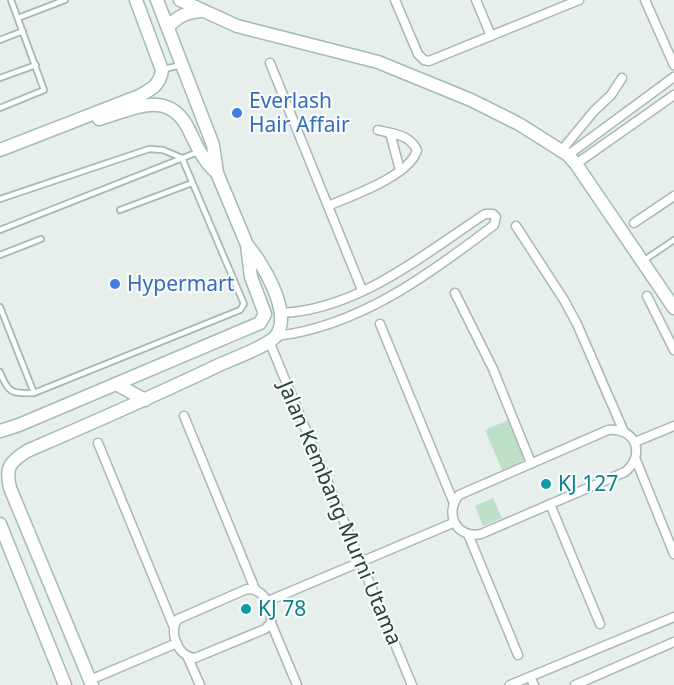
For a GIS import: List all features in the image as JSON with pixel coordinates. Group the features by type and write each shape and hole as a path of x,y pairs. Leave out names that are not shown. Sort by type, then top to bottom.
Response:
{"main road":[{"path":"0,150 139,96 156,86 161,78 162,69 136,0"},
{"path":"91,682 10,488 8,469 14,460 27,451 145,400 272,338 281,325 281,313 266,270 247,245 217,173 213,145 157,0"},
{"path":"180,0 237,26 378,62 471,99 519,124 568,157 674,308"},
{"path":"168,27 179,16 201,11"},
{"path":"66,125 79,126 144,106 158,104 170,107 178,112 198,152 217,173"},
{"path":"0,431 20,425 260,323 265,314 251,277 247,245"},
{"path":"116,384 145,400"},
{"path":"0,524 65,685"}],"street":[{"path":"395,0 418,54 424,60 434,60 561,4 579,0"},
{"path":"476,0 491,36"},
{"path":"645,0 674,65"},
{"path":"270,63 362,290"},
{"path":"568,157 674,77"},
{"path":"568,157 594,111 611,95 622,78"},
{"path":"568,157 674,95"},
{"path":"328,206 375,186 400,170 415,156 417,150 413,142 405,137 378,130"},
{"path":"390,133 400,170"},
{"path":"634,223 674,196"},
{"path":"272,338 317,328 378,303 443,264 494,225 496,217 489,212 485,214 389,277 362,290 312,310 281,313"},
{"path":"516,226 564,300 577,324 624,432 635,442 636,460 674,554"},
{"path":"456,293 493,369 531,463"},
{"path":"647,296 674,350"},
{"path":"380,324 453,501"},
{"name":"Jalan Kembang Murni Utama","path":"272,338 360,562 412,685"},
{"path":"184,416 255,589"},
{"path":"635,442 674,426"},
{"path":"624,432 609,430 466,490 453,501 451,511 453,523 459,530 468,534 481,534 626,472 636,460"},
{"path":"98,443 173,625 177,644 188,658 200,685"},
{"path":"550,504 600,624"},
{"path":"268,602 453,523"},
{"path":"468,534 518,655"},
{"path":"173,625 178,619 247,589 255,589 262,593 268,602 272,614 271,622 266,629 195,658 188,658"},
{"path":"510,685 532,681 674,617"},
{"path":"271,622 297,685"},
{"path":"575,685 674,642"},
{"path":"91,682 177,644"}],"lane":[{"path":"0,108 44,90 11,0"},
{"path":"18,18 65,0"},
{"path":"0,40 23,31"},
{"path":"0,78 36,65"},
{"path":"162,69 183,65"},
{"path":"0,199 148,149 163,150 182,158 244,304 240,310 34,393 13,392 6,386 0,372"},
{"path":"0,230 198,152"},
{"path":"120,210 192,183"},
{"path":"0,255 41,239"},
{"path":"643,261 674,240"},
{"path":"235,284 251,277"},
{"path":"0,307 34,393"}],"green space":[{"path":"508,420 526,459 502,470 485,430"},
{"path":"493,498 502,518 483,526 475,506"}],"place":[{"name":"Everlash Hair Affair","path":"237,113"},
{"name":"Hypermart","path":"115,284"},
{"name":"KJ 127","path":"546,484"},
{"name":"KJ 78","path":"246,609"}]}
